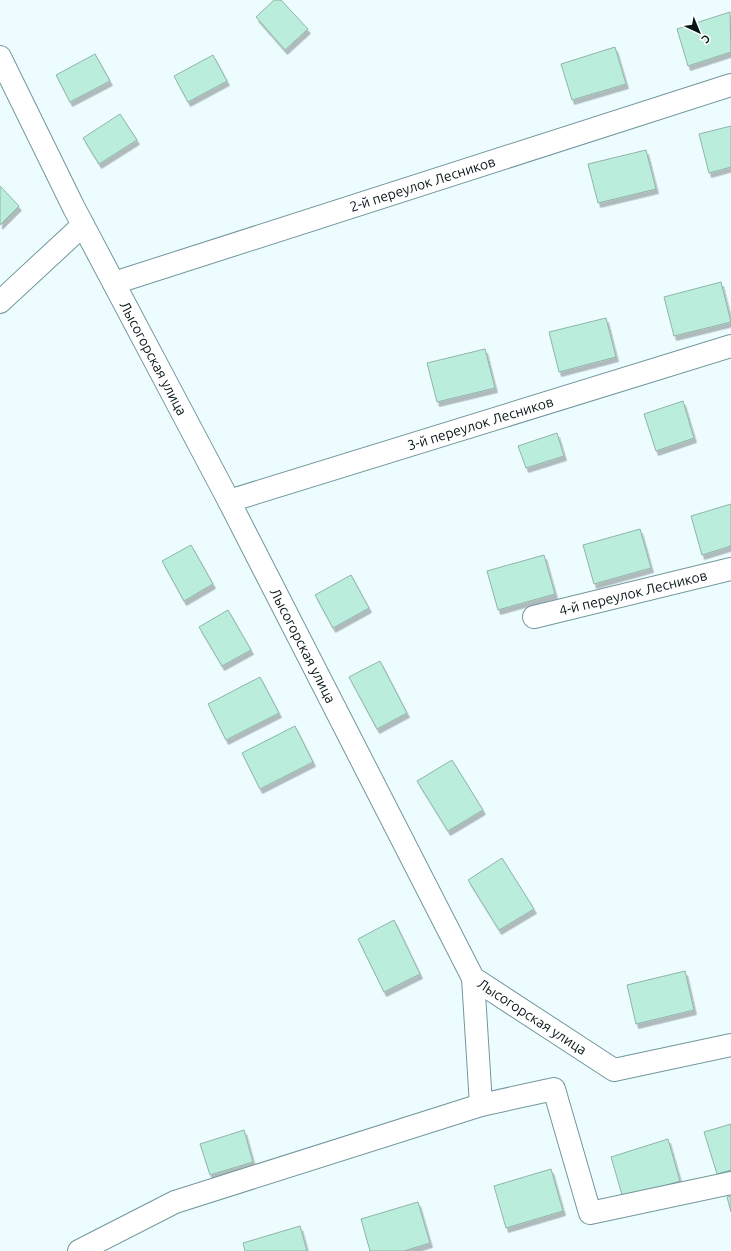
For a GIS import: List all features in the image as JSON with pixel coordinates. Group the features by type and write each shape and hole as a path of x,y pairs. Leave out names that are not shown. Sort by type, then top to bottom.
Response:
{"street":[{"name":"Лысогорская улица","path":"0,57 83,225 229,501 473,978 614,1070 731,1045"},
{"name":"2-й переулок Лесников","path":"114,283 731,85"},
{"path":"0,302 83,225"},
{"name":"3-й переулок Лесников","path":"229,501 731,346"},
{"name":"4-й переулок Лесников","path":"534,617 731,569"},
{"path":"473,978 481,1105"},
{"path":"79,1251 175,1202 481,1105 554,1089 590,1213 731,1183"}],"building":[{"path":"274,0 281,0 308,29 285,50 256,17"},
{"path":"730,12 731,52 688,66 677,29"},
{"path":"615,47 626,84 572,100 561,64"},
{"path":"95,54 110,81 70,102 56,75"},
{"path":"213,55 227,81 188,102 174,76"},
{"path":"120,114 137,140 99,164 83,138"},
{"path":"731,126 731,167 709,173 699,134"},
{"path":"646,150 656,189 598,203 588,164"},
{"path":"0,186 19,206 0,225"},
{"path":"721,282 731,322 674,336 664,297"},
{"path":"606,318 616,357 559,372 549,332"},
{"path":"485,349 495,388 437,402 427,363"},
{"path":"683,401 694,438 656,451 644,414"},
{"path":"557,433 564,456 526,468 518,446"},
{"path":"731,504 731,546 702,555 691,516"},
{"path":"640,529 651,568 594,584 583,545"},
{"path":"191,545 213,584 184,601 162,561"},
{"path":"544,555 555,594 498,610 487,571"},
{"path":"351,575 369,608 333,628 315,595"},
{"path":"228,610 251,650 222,666 199,627"},
{"path":"380,661 407,713 377,729 349,677"},
{"path":"260,677 279,713 226,740 208,704"},
{"path":"295,726 313,762 260,789 242,753"},
{"path":"452,760 483,810 448,831 417,781"},
{"path":"502,858 534,909 499,930 468,880"},
{"path":"394,920 420,974 384,992 358,939"},
{"path":"685,971 694,1010 636,1024 627,985"},
{"path":"731,1124 731,1170 717,1174 704,1132"},
{"path":"244,1130 253,1162 210,1175 200,1144"},
{"path":"668,1139 680,1181 623,1198 611,1157"},
{"path":"551,1169 563,1211 506,1228 494,1186"},
{"path":"731,1196 731,1212 727,1197"},
{"path":"418,1202 430,1243 404,1251 370,1251 361,1219"},
{"path":"300,1226 307,1251 245,1251 243,1243"}]}
